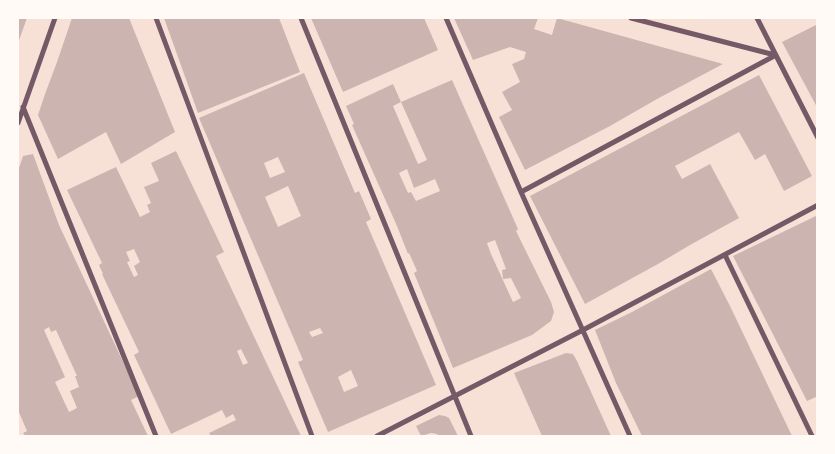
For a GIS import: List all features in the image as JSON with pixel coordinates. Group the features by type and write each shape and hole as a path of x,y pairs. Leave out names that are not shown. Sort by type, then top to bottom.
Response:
{"street":[{"path":"18,123 55,18"},
{"path":"156,18 312,436"},
{"path":"301,18 470,436"},
{"path":"446,18 630,436"},
{"path":"632,18 776,55"},
{"path":"757,18 818,138"},
{"path":"521,192 776,55"},
{"path":"23,107 156,436"},
{"path":"377,436 583,330 818,205"},
{"path":"724,255 812,436"}],"building":[{"path":"18,18 27,18 18,43"},
{"path":"72,18 129,18 175,132 121,164 106,132 58,159 38,115"},
{"path":"164,18 279,18 300,72 198,113"},
{"path":"311,18 424,18 438,50 343,92"},
{"path":"454,18 538,18 534,29 552,35 557,18 723,64 525,170 499,117 512,110 502,92 520,82 512,64 524,59 526,52 510,47 473,60"},
{"path":"818,24 818,109 782,42"},
{"path":"304,73 355,193 359,191 371,219 366,222 436,385 328,432 298,362 303,360 199,118","holes":["278,157 285,172 270,178 264,163","288,186 301,216 278,227 265,197","320,328 323,333 312,337 309,332","351,370 358,386 344,392 338,377"]},
{"path":"759,75 812,176 784,191 765,154 755,160 739,132 675,166 682,179 710,164 739,218 585,304 530,196"},
{"path":"452,80 518,229 516,231 551,302 554,312 551,321 532,335 453,368 414,273 417,271 352,125 354,124 346,106 393,84 401,102","holes":["401,102 427,160 418,164 393,106","407,169 414,188 435,179 440,191 416,201 411,192 408,193 399,173","495,240 506,269 502,270 503,279 511,278 521,298 513,302 487,243"]},
{"path":"176,151 224,252 216,256 301,436 211,436 209,433 236,420 233,414 226,418 222,410 171,434 134,355 139,352 102,274 99,265 102,263 67,190 116,167 140,217 150,212 147,205 151,203 144,187 159,181 151,163","holes":["134,249 140,262 134,266 138,275 134,277 127,262 130,261 126,252","241,349 248,363 243,365 237,351"]},
{"path":"33,154 59,225 139,396 131,400 148,436 25,436 23,433 27,431 18,410 18,171 23,156","holes":["49,327 51,332 56,330 77,376 75,376 79,387 70,391 77,408 69,412 55,382 65,377 44,330"]},
{"path":"818,215 818,396 807,401 733,256"},
{"path":"711,269 792,436 642,436 616,383 595,330"},
{"path":"566,353 573,354 577,361 611,436 542,436 514,373"},
{"path":"439,415 449,418 458,436 439,436 431,433 421,436 416,426"}]}
